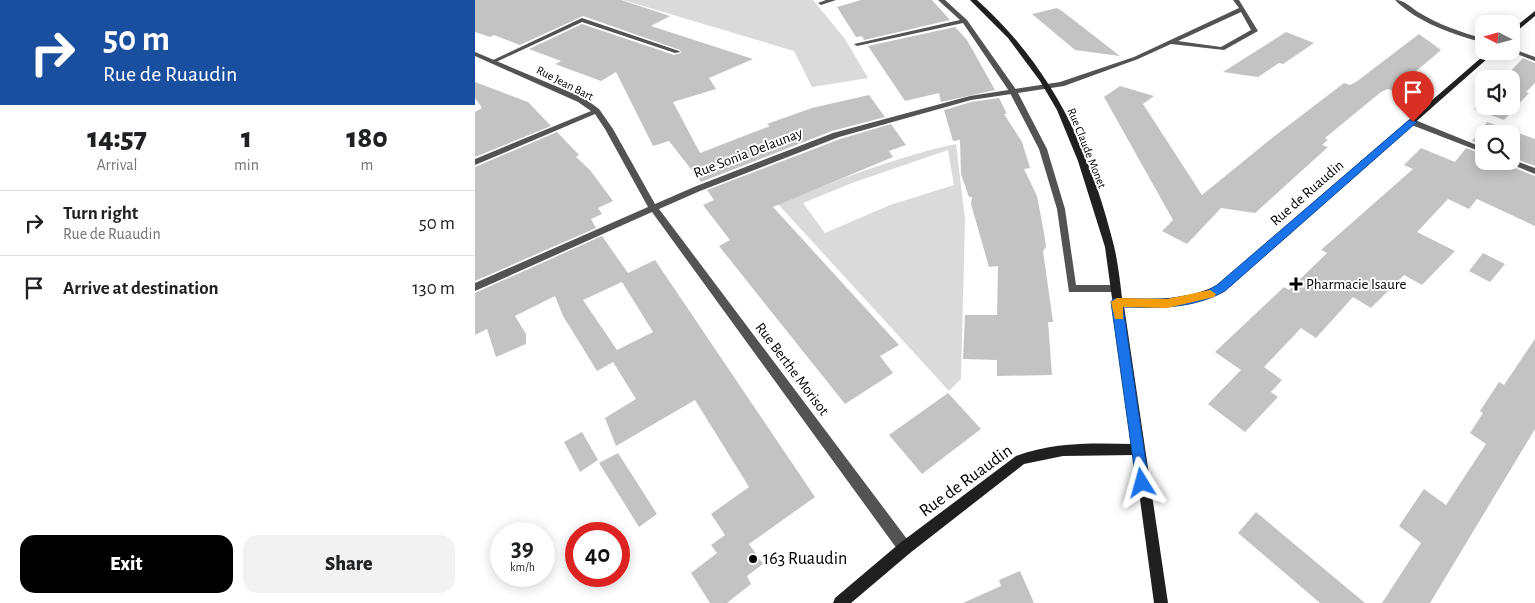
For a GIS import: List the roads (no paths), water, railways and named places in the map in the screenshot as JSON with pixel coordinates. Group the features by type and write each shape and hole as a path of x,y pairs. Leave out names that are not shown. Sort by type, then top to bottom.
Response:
{"street":[{"path":"821,3 833,0"},
{"path":"941,0 965,21 1013,91 1043,149 1059,200 1072,290 1115,289"},
{"name":"Rue Claude Monet","path":"973,0 1005,32 1061,110 1098,204 1110,247 1161,603"},
{"path":"1169,42 1222,49 1255,32 1236,0"},
{"path":"1398,0 1419,15 1442,26 1475,38"},
{"name":"Rue Sonia Delaunay","path":"475,287 653,208 770,159 836,135 970,98 1061,84 1136,58 1242,9"},
{"path":"1520,26 1535,13"},
{"path":"494,61 582,20 677,52"},
{"path":"857,44 965,21"},
{"path":"1520,53 1535,59"},
{"name":"Rue Jean Bart","path":"475,54 581,100 596,112 609,129 653,208"},
{"name":"Rue de Ruaudin","path":"1117,302 1167,304 1206,296 1221,288 1483,60"},
{"path":"475,162 596,112"},
{"path":"1413,122 1475,146"},
{"path":"1520,165 1535,171"},
{"name":"Rue Berthe Morisot","path":"653,208 905,548"},
{"name":"Rue de Ruaudin","path":"839,603 905,548 1021,460 1039,453 1069,449 1138,450"}],"place":[{"name":"Pharmacie Isaure","path":"1296,284"},
{"name":"163 Ruaudin","path":"753,559"}]}
